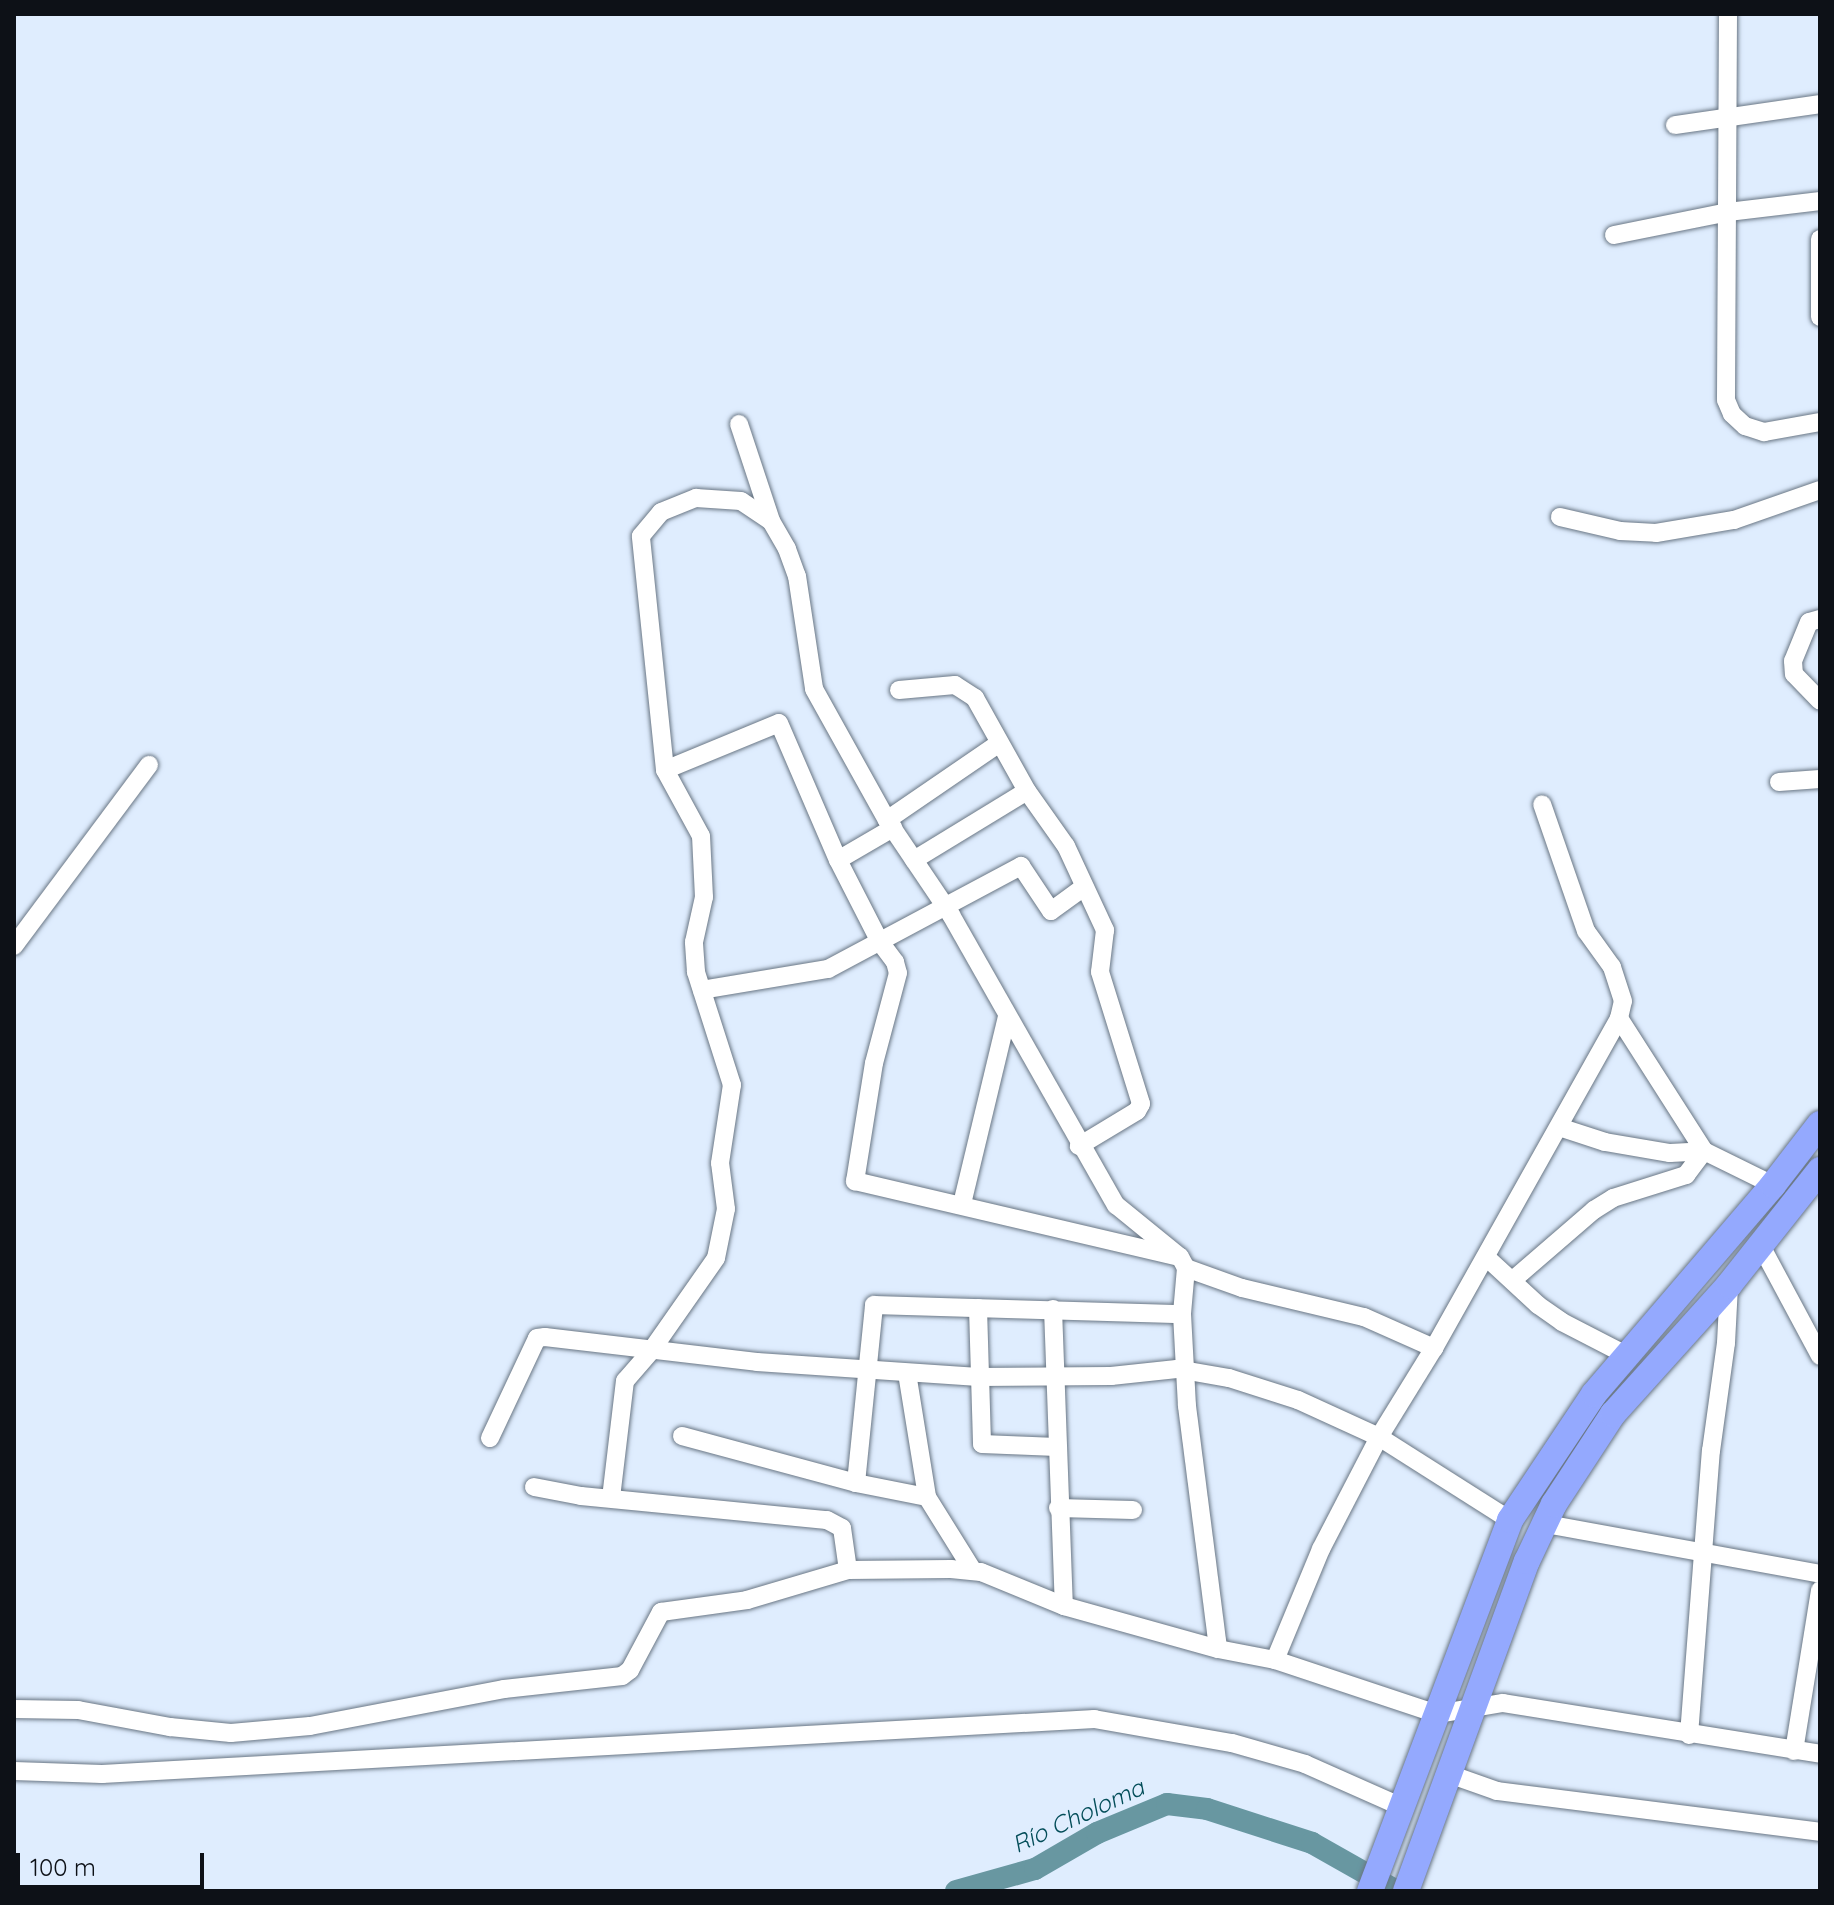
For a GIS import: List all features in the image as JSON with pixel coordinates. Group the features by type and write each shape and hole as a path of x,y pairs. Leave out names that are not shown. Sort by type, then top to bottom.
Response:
{"highway":[{"path":"1370,1891 1510,1520 1594,1394 1773,1185 1820,1124"},
{"path":"1406,1891 1527,1561 1554,1504 1613,1414 1729,1285 1760,1244 1812,1195 1820,1170"}],"street":[{"path":"1728,14 1726,400 1732,414 1745,426 1764,432 1820,422"},
{"path":"1675,125 1820,104"},
{"path":"1614,235 1728,212 1820,201"},
{"path":"1820,239 1820,317"},
{"path":"739,424 771,521 787,549 797,576 814,689 890,824 946,906 1079,1146 1116,1205 1183,1263"},
{"path":"1560,517 1620,531 1656,533 1734,520 1820,490"},
{"path":"611,1498 625,1381 651,1351 716,1258 726,1209 720,1163 732,1085 702,990 694,942 704,897 701,836 665,770 641,536 661,512 696,498 741,501 771,521"},
{"path":"1820,619 1809,622 1793,661 1794,674 1820,701"},
{"path":"899,690 955,685 975,698 998,744 1066,846 1105,930 1100,972 1141,1104 1137,1111 1079,1146"},
{"path":"665,770 779,723 838,860 880,942 895,962 898,973 874,1063 855,1181 905,1195 962,1204 1183,1263 1242,1288 1364,1317 1434,1348"},
{"path":"838,860 998,744"},
{"path":"14,946 149,765"},
{"path":"1779,782 1820,779"},
{"path":"914,860 1027,791"},
{"path":"1275,1660 1321,1549 1379,1437 1434,1348 1619,1018 1623,1001 1612,967 1586,931 1542,804"},
{"path":"702,990 828,969 1021,866 1051,911 1084,887"},
{"path":"962,1204 1007,1016"},
{"path":"1619,1018 1704,1151 1773,1185"},
{"path":"1559,1127 1605,1142 1644,1149 1683,1154 1704,1151"},
{"path":"1514,1279 1594,1210 1613,1198 1686,1175 1704,1151"},
{"path":"1760,1244 1820,1356"},
{"path":"1486,1257 1514,1279 1538,1305 1562,1322 1626,1355"},
{"path":"1183,1263 1185,1371 1218,1649"},
{"path":"1689,1735 1729,1285"},
{"path":"856,1483 874,1305 1182,1314"},
{"path":"978,1308 982,1444 1057,1447"},
{"path":"1053,1309 1064,1606"},
{"path":"490,1438 537,1338 868,1371 978,1377 1185,1371 1229,1378 1298,1400 1379,1437 1510,1520"},
{"path":"907,1373 927,1497 973,1571"},
{"path":"682,1436 856,1483 927,1497"},
{"path":"534,1487 827,1520 842,1528 848,1570"},
{"path":"1058,1508 1133,1510"},
{"path":"1546,1524 1820,1574"},
{"path":"14,1709 78,1710 170,1727 231,1733 310,1726 504,1689 622,1676 630,1670 661,1612 747,1600 848,1570 973,1571 1064,1606 1218,1649 1275,1660 1437,1714 1503,1703 1820,1754"},
{"path":"1794,1751 1820,1590"},
{"path":"14,1771 102,1774 1094,1719 1232,1743 1305,1764 1400,1814"},
{"path":"1449,1774 1497,1791 1820,1832"}],"waterway":[{"name":"Río Choloma","path":"956,1891 1035,1869 1097,1833 1167,1804 1207,1809 1312,1843 1397,1891"}]}
